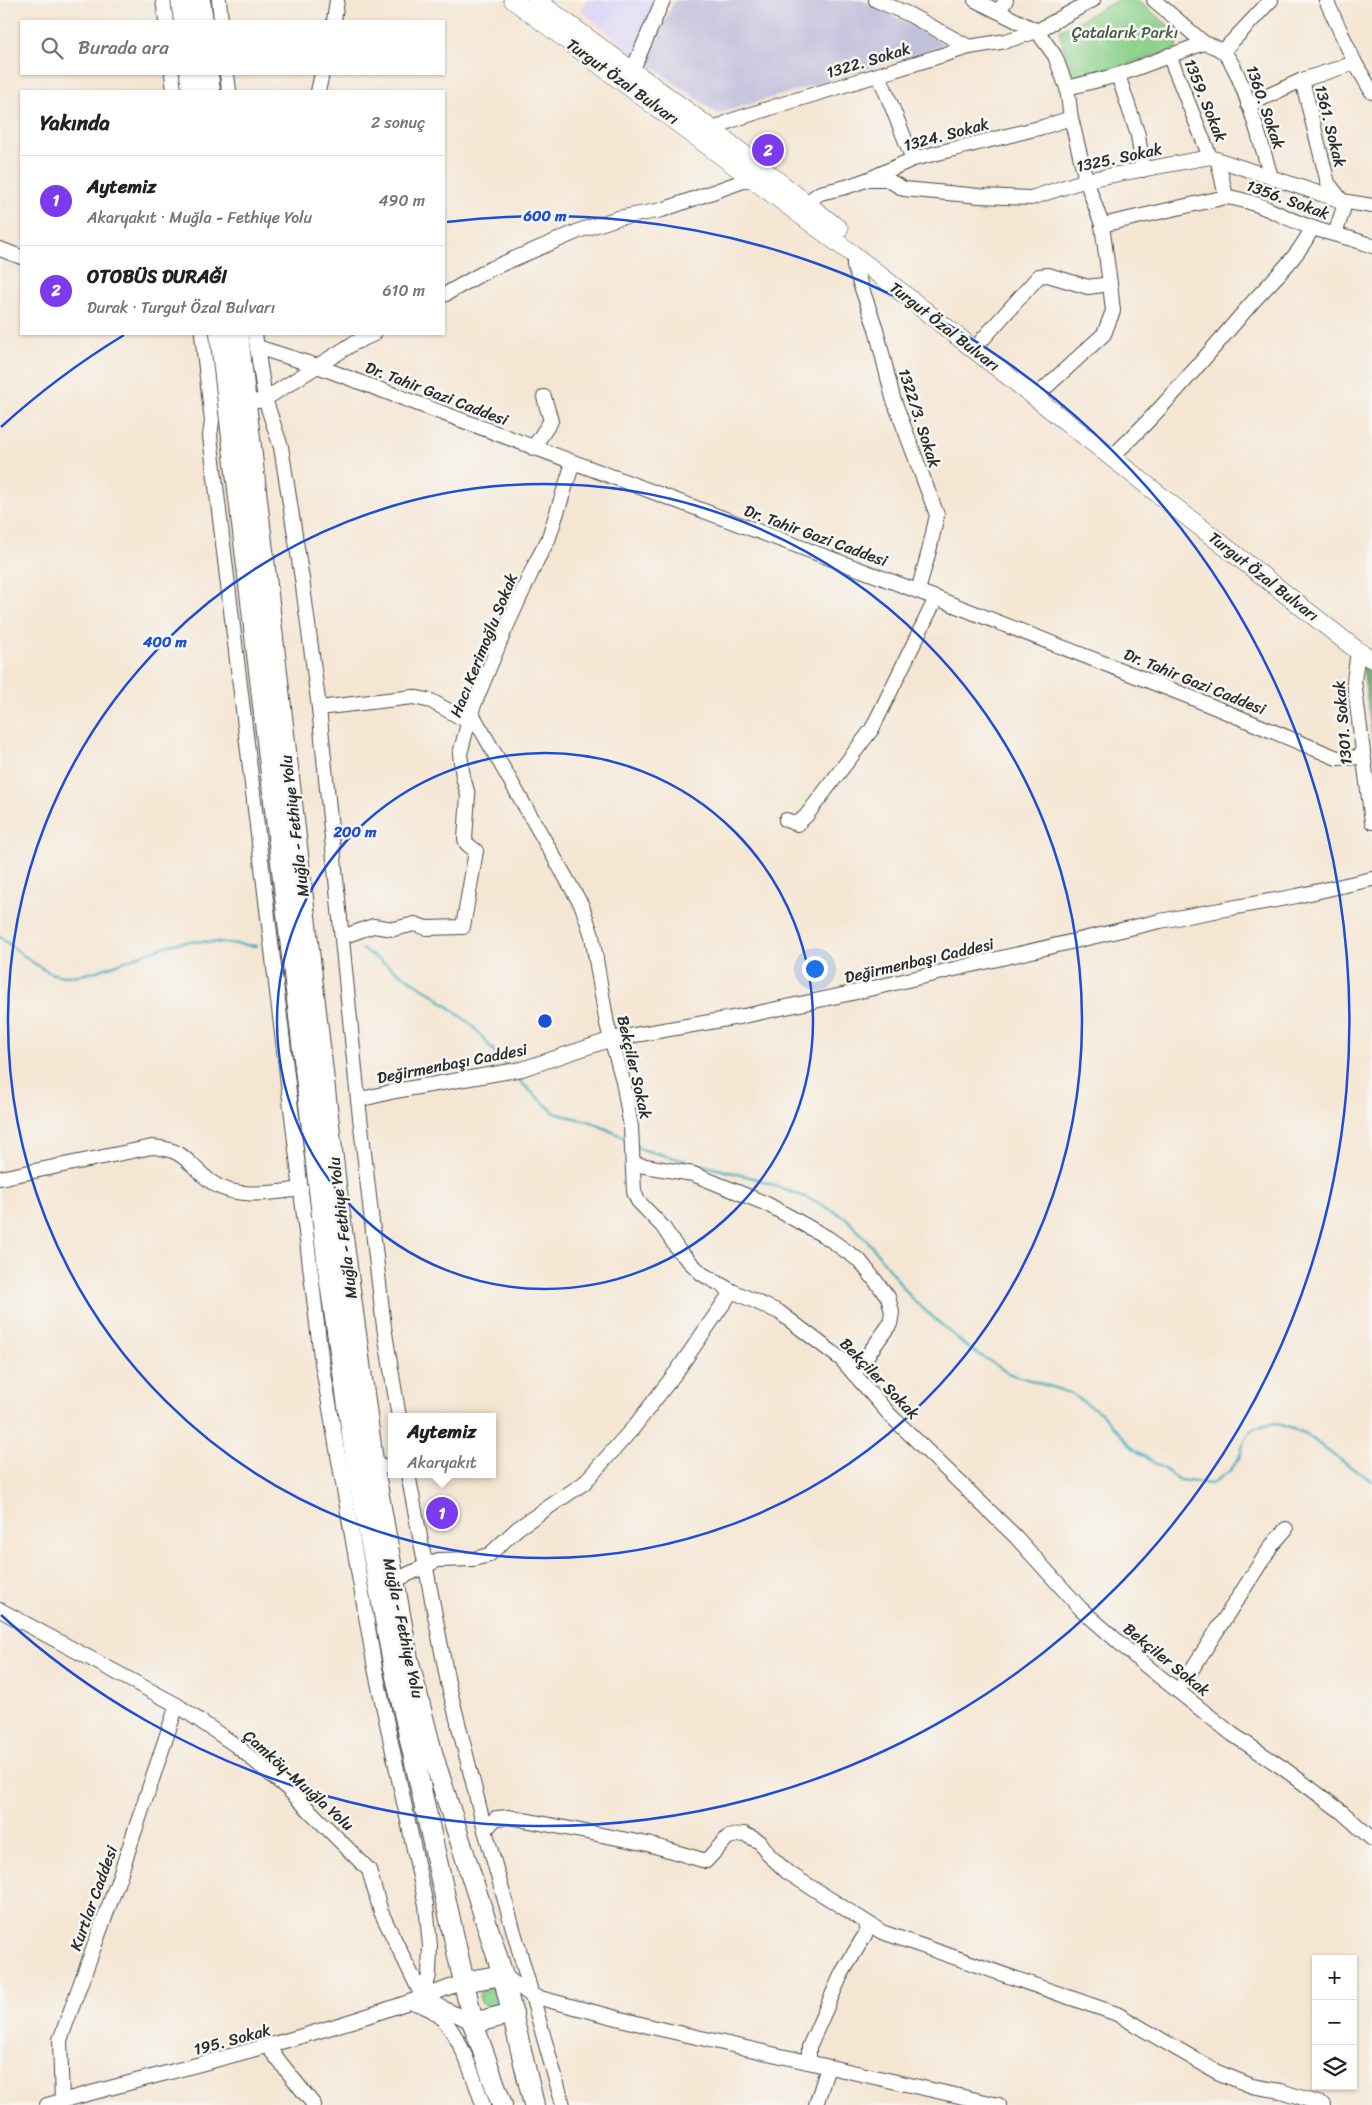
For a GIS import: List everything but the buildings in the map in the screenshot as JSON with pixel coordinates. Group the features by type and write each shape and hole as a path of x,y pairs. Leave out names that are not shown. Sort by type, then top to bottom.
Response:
{"highway":[{"path":"181,0 184,20"},
{"path":"200,0 203,20"},
{"path":"190,75 192,90"},
{"path":"208,75 210,90"},
{"name":"Muğla - Fethiye Yolu","path":"220,335 288,1003 332,1364 357,1468 392,1663 472,2024 502,2105"},
{"name":"Muğla - Fethiye Yolu","path":"238,335 255,401 336,1185 383,1467 394,1581 408,1659 433,1756 503,1975 534,2105"},
{"path":"463,1982 503,1975"},
{"path":"472,2024 513,2014"}],"main road":[{"name":"Turgut Özal Bulvarı","path":"513,0 752,178 806,212"},
{"name":"Turgut Özal Bulvarı","path":"536,0 633,69 713,130 854,255 1367,652"},
{"path":"806,212 982,340 1332,617 1367,652"}],"street":[{"path":"163,0 166,20"},
{"path":"219,0 221,20"},
{"path":"334,20 337,0"},
{"path":"633,69 663,0"},
{"path":"876,0 908,14 970,47"},
{"path":"975,0 1003,5 1036,31 1055,56 1068,88 1071,118 1086,180 1102,224 1112,311 1104,334 1044,389"},
{"path":"1036,31 1093,0"},
{"path":"1154,0 1204,43 1223,52 1271,0"},
{"path":"1326,0 1355,63 1372,92"},
{"name":"1322. Sokak","path":"713,130 730,121 970,47 1006,41 1036,31"},
{"path":"1068,88 1118,75 1204,43"},
{"name":"1360. Sokak","path":"1223,52 1232,64 1248,104 1271,177"},
{"name":"1359. Sokak","path":"1169,55 1214,159 1226,197"},
{"path":"1248,104 1302,80 1355,63"},
{"path":"172,75 174,90"},
{"path":"227,75 229,90"},
{"path":"318,90 322,75"},
{"path":"879,75 913,159"},
{"path":"1118,75 1138,135 1144,170"},
{"name":"1361. Sokak","path":"1302,80 1328,184 1342,201"},
{"name":"1324. Sokak","path":"806,212 820,193 870,179 913,159 1043,128 1071,118"},
{"name":"1325. Sokak","path":"870,179 886,179 904,189 1031,198 1086,180 1214,159 1342,201 1372,206"},
{"path":"445,294 488,270 581,230 618,218 662,210 752,178"},
{"name":"1356. Sokak","path":"1102,224 1226,197 1243,199 1265,206 1312,228 1372,246"},
{"path":"1335,234 1343,210 1342,201"},
{"path":"1120,450 1181,386 1273,278 1303,247 1312,228"},
{"path":"0,249 20,258"},
{"name":"1322/3. Sokak","path":"854,255 854,266 876,329 893,398 937,515 918,591"},
{"path":"982,340 1039,276 1048,275 1088,287 1110,284"},
{"path":"202,335 212,421 210,436 288,1003 301,1189 321,1281"},
{"path":"255,401 372,335"},
{"path":"256,340 255,401 281,447 302,579 319,708 358,1100 384,1327 398,1413"},
{"name":"Dr. Tahir Gazi Caddesi","path":"256,340 317,366 918,591 1182,693 1337,758 1362,757"},
{"path":"533,448 551,421 544,397"},
{"name":"Hacı Kerimoğlu Sokak","path":"342,937 374,926 394,928 415,924 426,928 463,927 476,851 467,844 465,838 468,795 463,778 460,754 470,717 504,632 548,540 572,463"},
{"path":"786,820 797,824 806,816 872,729 936,598"},
{"name":"1301. Sokak","path":"1367,652 1354,680 1362,757 1372,822"},
{"path":"319,708 413,697 431,701 470,717"},
{"name":"Bekçiler Sokak","path":"470,717 582,906 592,936 607,1024 623,1081 631,1127 634,1192 638,1201 663,1227 679,1251 702,1274 732,1291 779,1312 841,1359 890,1415 1016,1537 1081,1609 1140,1661 1232,1734 1283,1768 1342,1812 1372,1839"},
{"name":"Değirmenbaşı Caddesi","path":"358,1100 395,1091 522,1069 612,1039 744,1016 852,994 1160,921 1298,896 1372,879"},
{"path":"0,1178 152,1146 170,1148 184,1156 210,1182 221,1187 242,1193 280,1192 301,1189"},
{"path":"632,1157 693,1174 767,1204 828,1238 860,1261 888,1297 892,1312 890,1324 854,1374"},
{"path":"394,1581 438,1560 473,1559 489,1555 518,1528 584,1482 645,1413 677,1371 732,1291"},
{"path":"332,1364 375,1668 426,1905 430,1946 429,1975 418,2000"},
{"path":"409,1478 448,1683 484,1830 563,2105"},
{"path":"1178,1691 1272,1544 1286,1529"},
{"name":"Çamköy-Muığla Yolu","path":"0,1610 177,1705 238,1746 288,1789 369,1870 380,1912 418,2000"},
{"name":"Kurtlar Caddesi","path":"62,2103 60,2040 118,1881 177,1705"},
{"path":"484,1830 496,1818 509,1817 648,1844 706,1862 728,1837 744,1834 760,1842 768,1855 787,1872 882,1932 1117,2014 1225,2075 1252,2086 1280,2091 1324,2105"},
{"path":"809,2062 809,2047 842,1973 865,1935 868,1923"},
{"path":"503,1975 532,1996 652,2027 999,2105"},
{"name":"195. Sokak","path":"47,2105 62,2103 268,2048 418,2000 463,1982"},
{"path":"513,2014 532,1996"},
{"path":"418,2000 472,2024"},
{"path":"418,2000 434,2011 450,2029 466,2055 483,2105"},
{"path":"268,2048 314,2105"},
{"path":"816,2105 828,2067"}],"shaded area":[{"path":"587,0 662,0 636,56 581,10"},
{"path":"675,0 861,0 917,28 945,45 718,114 646,62"}],"green space":[{"name":"Çatalarık Parkı","path":"1118,0 1137,0 1178,33 1177,46 1174,50 1076,80 1072,76 1059,31"},
{"path":"1363,667 1372,671 1372,738"},
{"path":"494,1984 504,2000 500,2007 492,2009 481,2003 479,1995 483,1988"}],"waterway":[{"path":"0,937 50,973 70,976 103,969 154,950 185,942 257,946"},
{"path":"362,949 431,993 472,1025 507,1067"},
{"path":"513,1075 555,1113 591,1122 626,1138"},
{"path":"636,1146 640,1149 757,1179 815,1201 846,1218 871,1245 913,1300 966,1346 1008,1373 1070,1393 1101,1413 1134,1449 1180,1480 1211,1484 1230,1471 1239,1458 1244,1442 1253,1428 1274,1423 1305,1433 1333,1455 1372,1481"}],"place":[{"name":"OTOBÜS DURAĞI","path":"768,150"},
{"name":"Aytemiz","path":"442,1513"}]}
